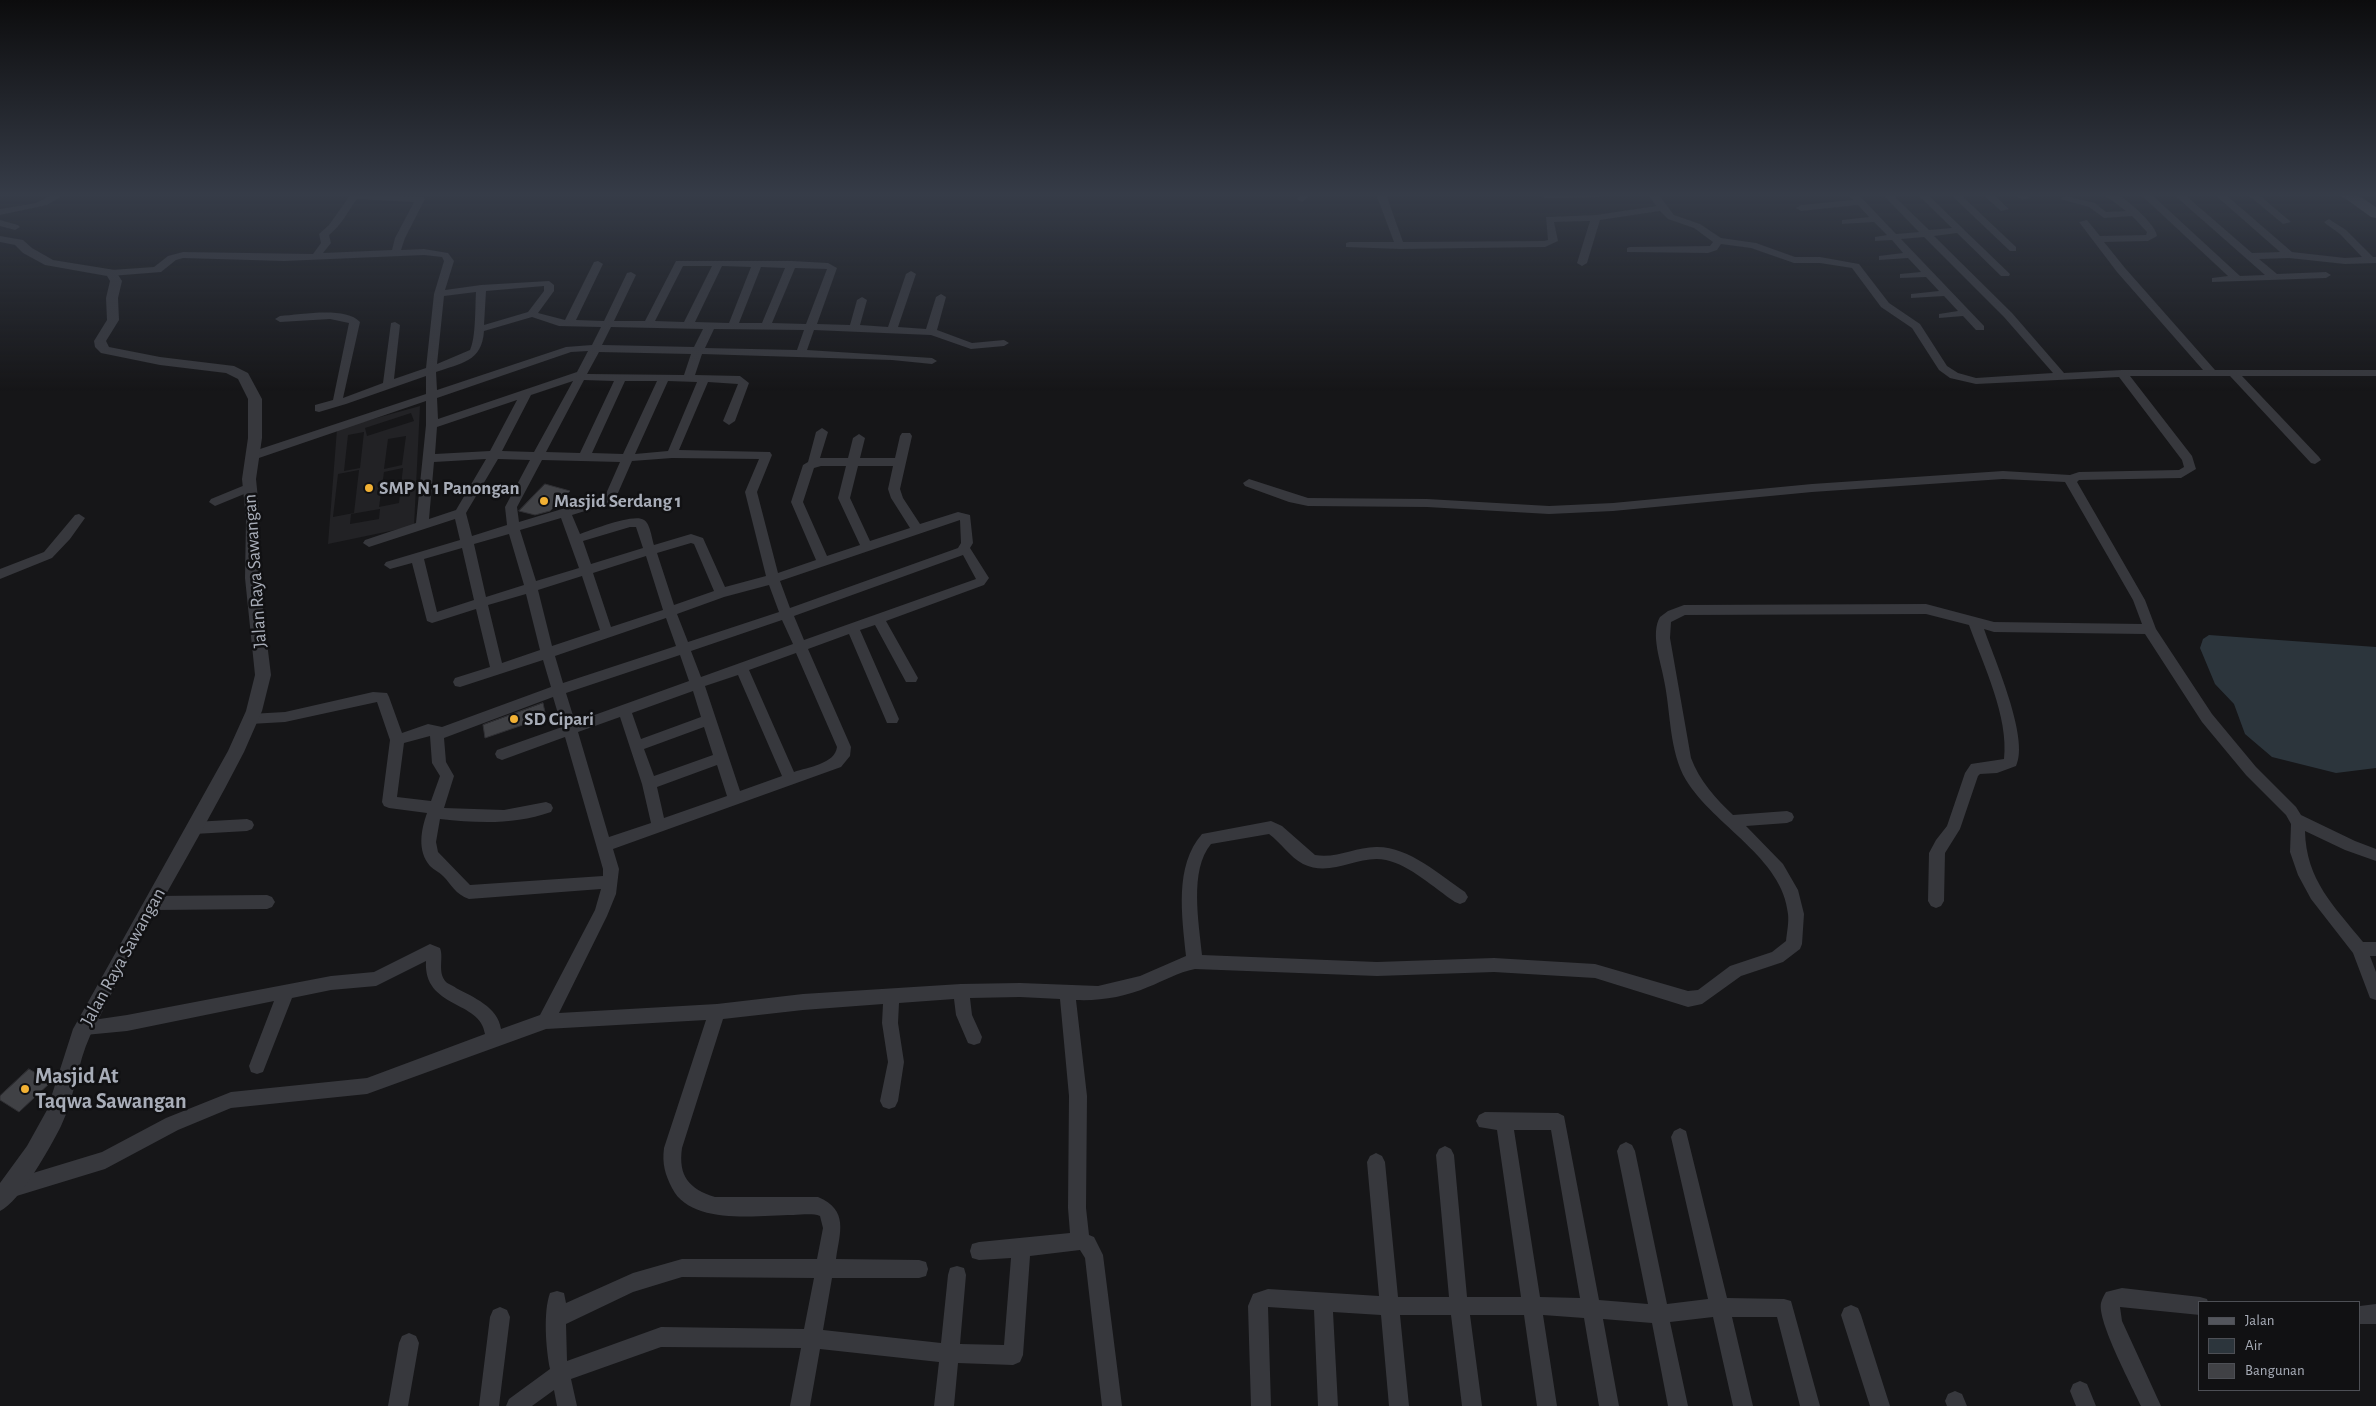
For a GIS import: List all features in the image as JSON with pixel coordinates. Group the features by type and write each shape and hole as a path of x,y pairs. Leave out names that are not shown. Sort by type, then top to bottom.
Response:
{"street":[{"path":"40,260 111,273 157,270 170,260"},
{"path":"422,524 432,425 431,369 439,294 448,260"},
{"path":"1793,260 1820,260 1855,266 1886,305 1916,326 1943,368 1954,376 1976,381 2122,373 2376,373"},
{"path":"1915,260 1980,328"},
{"path":"1952,260 2008,315 2061,376"},
{"path":"1990,260 2005,274"},
{"path":"2113,260 2212,373"},
{"path":"2216,260 2237,279"},
{"path":"2256,260 2274,277"},
{"path":"2332,260 2373,260"},
{"path":"688,325 718,262"},
{"path":"648,324 680,263 718,262 828,266 832,268 808,327 801,353"},
{"path":"733,326 758,263"},
{"path":"569,323 598,264"},
{"path":"766,326 792,264"},
{"name":"Jalan Raya Sawangan","path":"4,1195 34,1155 51,1127 62,1099 75,1047 85,1026 194,828 250,719 262,687 263,675 252,578 253,519 250,487 255,399 248,381 243,376 229,369 217,366 160,361 108,351 101,347 100,341 113,320 112,298 116,282 111,273"},
{"path":"892,329 911,274"},
{"path":"1904,276 1929,274"},
{"path":"546,1021 602,911 611,882 611,869 568,730 532,587 514,529 511,507 582,376 631,275"},
{"path":"2216,280 2326,275"},
{"path":"439,294 516,284 549,285 550,291 532,314 477,330"},
{"path":"319,408 388,386 464,358 474,352 478,344 480,288"},
{"path":"1915,296 1947,293"},
{"path":"932,332 931,327 941,297"},
{"path":"854,328 862,300"},
{"path":"1943,316 1966,313"},
{"path":"532,314 556,323 892,329 932,332 971,346 1004,343"},
{"path":"280,319 334,317 347,318 355,322 337,398 339,402"},
{"path":"388,386 395,325"},
{"path":"688,379 697,352 710,326"},
{"path":"252,456 564,351 583,348 801,353 892,357 932,361"},
{"path":"2232,372 2315,460"},
{"path":"1249,483 1264,487 1292,500 1308,502 1427,503 1549,510 2003,475 2050,476 2072,479 2080,476 2181,474 2190,469 2188,459 2122,373"},
{"path":"432,425 527,392 582,376 743,381 743,388 729,421"},
{"path":"584,458 621,378"},
{"path":"390,565 514,529 610,498 664,379"},
{"path":"672,454 704,379"},
{"path":"368,543 460,512 494,455 527,392"},
{"path":"822,432 813,463 807,468 797,502 823,561"},
{"path":"906,436 894,485 895,493 918,531"},
{"path":"859,438 844,498 867,547"},
{"path":"429,458 494,455 584,458 628,458 672,454 766,455 751,492 773,579 786,614 844,747 841,760 603,846"},
{"path":"813,463 900,462"},
{"path":"2072,479 2073,486 2083,505 2138,600 2150,626 2149,629 2212,724 2251,771 2286,804 2297,820 2350,846 2376,855"},
{"path":"215,502 250,487"},
{"path":"460,512 497,670"},
{"path":"565,513 576,539 606,633"},
{"path":"438,734 682,647 786,614 965,549 968,543 967,521 962,516 773,579 721,593 670,612 460,682"},
{"path":"0,574 42,558 54,551 79,518"},
{"path":"576,539 638,523 643,525 670,612 697,683 707,720 735,799"},
{"path":"416,557 432,618 686,538 697,539 721,593"},
{"path":"502,754 697,683 853,630 982,580 983,578 965,549"},
{"path":"4,1195 105,1160 172,1124 231,1100 367,1086 396,1078 450,1054 546,1021 717,1012 803,1002 961,991 1098,993 1143,982 1181,964 1195,962 1377,969 1494,965 1595,970 1681,998 1694,999 1702,997 1736,971 1777,957 1794,944 1796,933 1794,909 1782,871 1772,858 1730,821 1701,791 1684,762 1680,746 1676,707 1662,638 1665,620 1673,614 1684,610 1926,609 1994,627 2149,629"},
{"path":"879,620 911,678"},
{"path":"1936,901 1937,854 1941,844 1953,829 1972,773 1976,768 1997,767 2011,762 2013,756 2009,722 1975,623"},
{"path":"853,630 892,719"},
{"path":"742,669 790,779"},
{"path":"250,719 285,717 373,697 382,697 397,740 397,752 388,802 436,811 501,817 519,816 546,808"},
{"path":"624,710 649,784 659,826"},
{"path":"636,746 707,720"},
{"path":"397,740 428,730 437,731 438,734"},
{"path":"438,734 437,754 439,763 447,776 428,843 431,855 450,872 462,889 469,892 611,882"},
{"path":"649,784 721,758"},
{"path":"1730,821 1787,817"},
{"path":"2297,820 2298,852 2306,875 2316,894 2359,949 2376,993"},
{"path":"194,828 247,825"},
{"path":"1195,962 1190,901 1194,859 1200,843 1214,836 1272,827 1308,859 1318,862 1385,853 1399,858 1460,896"},
{"path":"154,902 267,902"},
{"path":"2359,949 2376,949"},
{"path":"85,1026 127,1023 331,984 376,980 427,952 433,952 433,970 440,987 478,1009 492,1023 494,1038"},
{"path":"961,991 964,1015 974,1037"},
{"path":"257,1066 286,992"},
{"path":"1067,992 1078,1096 1078,1208 1080,1241"},
{"path":"889,1101 896,1057 890,1023 891,996"},
{"path":"717,1012 673,1148 671,1163 674,1175 681,1187 694,1200 715,1206 818,1206 826,1210 831,1218 832,1228 826,1269 800,1406"},
{"path":"1485,1121 1558,1122 1609,1406"},
{"path":"1504,1121 1547,1406"},
{"path":"1680,1137 1744,1406"},
{"path":"1626,1151 1678,1406"},
{"path":"1445,1155 1459,1307 1472,1406"},
{"path":"1376,1162 1388,1306 1400,1406"},
{"path":"979,1251 1080,1241 1087,1244 1094,1255 1112,1406"},
{"path":"516,1406 560,1373 661,1337 813,1339 948,1353 1013,1355 1021,1248"},
{"path":"567,1406 556,1352 557,1309 653,1274 682,1268 919,1269"},
{"path":"944,1406 956,1275"},
{"path":"2151,1406 2113,1322 2110,1304 2113,1299 2122,1297 2198,1306"},
{"path":"1261,1406 1257,1306 1260,1301 1268,1298 1388,1306 1591,1308 1658,1314 1719,1307 1784,1308 1810,1406"},
{"path":"1323,1301 1328,1406"},
{"path":"2361,1315 2376,1314"},
{"path":"1851,1315 1880,1406"},
{"path":"489,1406 490,1385 500,1317"},
{"path":"398,1406 410,1343"}],"shaded area":[{"name":"SMP N 1 Panongan","path":"420,406 414,526 328,544 337,429","holes":["411,413 414,421 367,436 365,428","364,432 360,468 344,471 348,435","406,436 402,465 384,469 388,439","403,468 399,503 379,507 384,472","359,470 354,513 333,517 338,474","380,509 379,519 350,524 351,514"]}],"water":[{"path":"2209,635 2376,647 2376,768 2336,773 2272,757 2245,734 2234,704 2215,684 2200,648 2203,639"}],"building":[{"name":"Masjid Serdang 1","path":"545,484 570,491 550,511 535,515 519,511"},
{"name":"SD Cipari","path":"543,703 546,717 485,738 483,725"},
{"name":"Masjid At Taqwa Sawangan","path":"29,1069 51,1082 19,1112 0,1100 0,1096"}],"place":[{"name":"SMP N 1 Panongan","path":"369,488"},
{"name":"Masjid Serdang 1","path":"544,501"},
{"name":"SD Cipari","path":"514,719"},
{"name":"Masjid At Taqwa Sawangan","path":"25,1089"}]}
